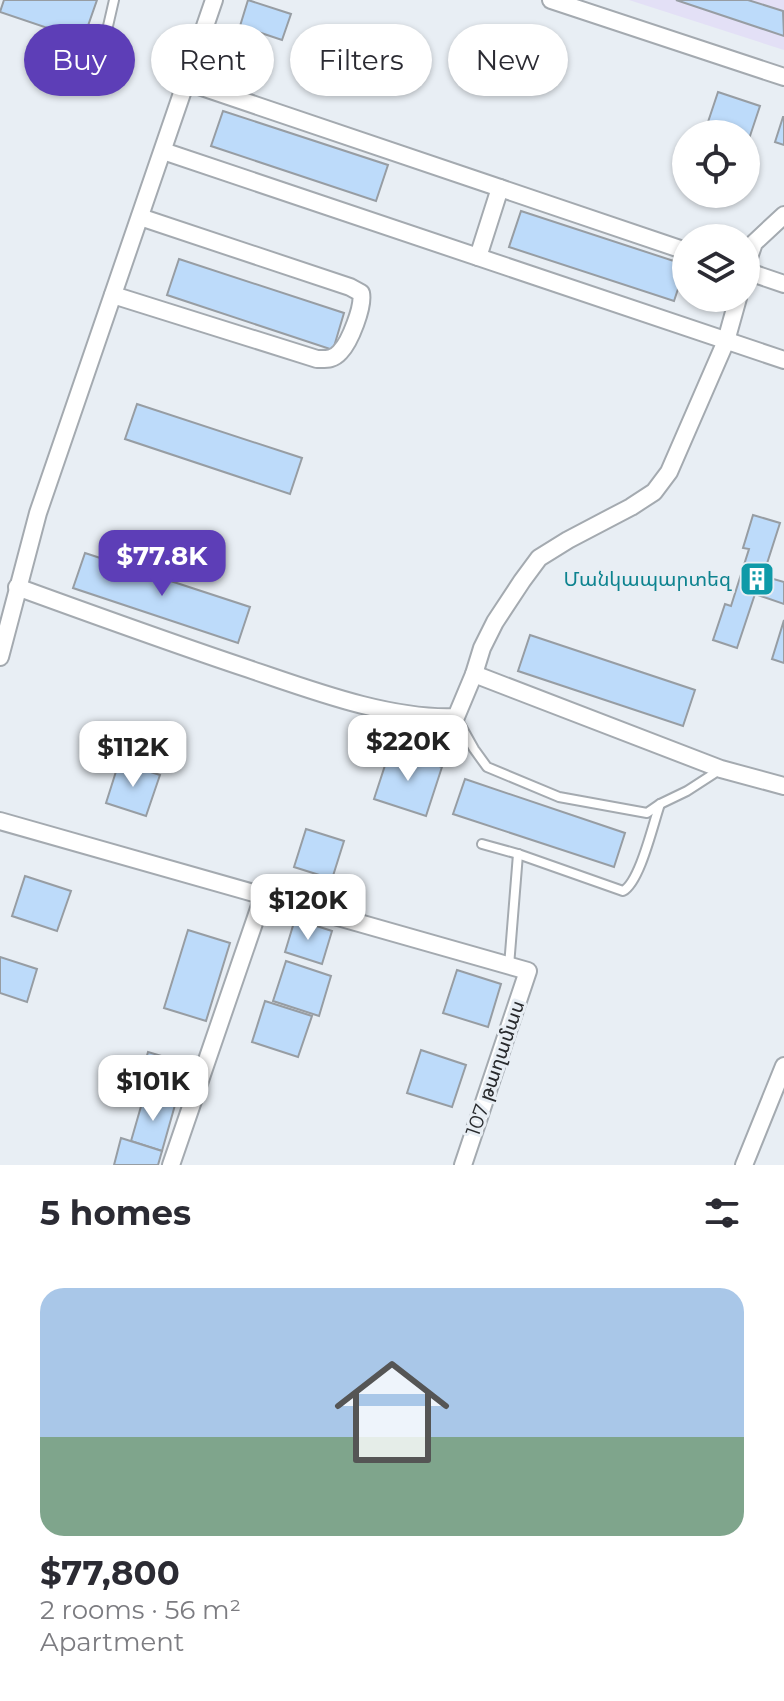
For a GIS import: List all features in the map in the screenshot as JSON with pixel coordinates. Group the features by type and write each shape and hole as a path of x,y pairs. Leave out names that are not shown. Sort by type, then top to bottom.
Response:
{"street":[{"path":"206,24 214,0"},
{"path":"551,0 784,77"},
{"path":"0,657 38,513 182,96"},
{"path":"228,96 672,246"},
{"path":"163,151 784,360"},
{"path":"478,257 500,188"},
{"path":"760,237 784,215"},
{"path":"113,295 317,359 330,359 340,352 352,330 362,300 361,293 350,287 140,217"},
{"path":"760,274 784,284"},
{"path":"17,587 300,687 385,710 432,718 456,717 495,622 539,558 654,492 669,472 726,341 734,312"},
{"path":"474,674 721,769 784,786"},
{"path":"0,821 509,966"},
{"path":"171,1165 264,894"},
{"name":"107 թաղամաս","path":"463,1165 528,971 509,966"},
{"path":"744,1165 784,1066"}],"lane":[{"path":"108,24 114,0"},
{"path":"456,717 487,767 559,797 589,803 647,813 721,769"},
{"path":"482,844 623,891 629,888 637,875 660,804"},
{"path":"509,966 518,854"}],"shaded area":[{"path":"629,0 784,0 784,50"}],"building":[{"path":"4,0 97,0 89,24 36,24 0,12"},
{"path":"248,0 291,14 282,40 274,37 274,24 241,24"},
{"path":"676,0 748,0 783,11 784,36"},
{"path":"718,92 760,106 755,120 709,120"},
{"path":"223,111 388,165 376,201 211,146"},
{"path":"784,117 784,145 775,142"},
{"path":"521,211 672,260 672,300 509,247"},
{"path":"179,259 344,313 333,350 167,295"},
{"path":"137,404 302,458 290,494 125,439"},
{"name":"Մանկապարտեզ","path":"753,515 780,523 763,576 784,582 784,604 755,594 737,648 713,640 725,604 731,606 749,549 743,548"},
{"path":"85,553 250,607 238,643 73,588"},
{"path":"784,620 784,663 772,659"},
{"path":"530,635 695,690 683,726 518,671"},
{"path":"390,750 442,767 426,816 374,799"},
{"path":"119,762 160,775 146,816 106,803"},
{"path":"465,779 625,833 614,867 453,814"},
{"path":"306,829 344,841 332,879 294,867"},
{"path":"25,876 71,891 57,931 12,916"},
{"path":"295,919 332,931 322,964 285,952"},
{"path":"188,930 230,943 206,1021 164,1008"},
{"path":"0,957 37,969 27,1002 0,993"},
{"path":"286,961 331,976 319,1016 273,1001"},
{"path":"457,970 501,984 488,1027 443,1013"},
{"path":"265,1001 312,1016 298,1057 252,1042"},
{"path":"421,1050 466,1065 452,1107 407,1093"},
{"path":"148,1052 188,1064 175,1105 136,1094"},
{"path":"144,1096 175,1105 162,1151 131,1141"},
{"path":"121,1138 162,1151 158,1165 114,1165"}],"place":[{"name":"Մանկապարտեզ","path":"757,579"}]}
